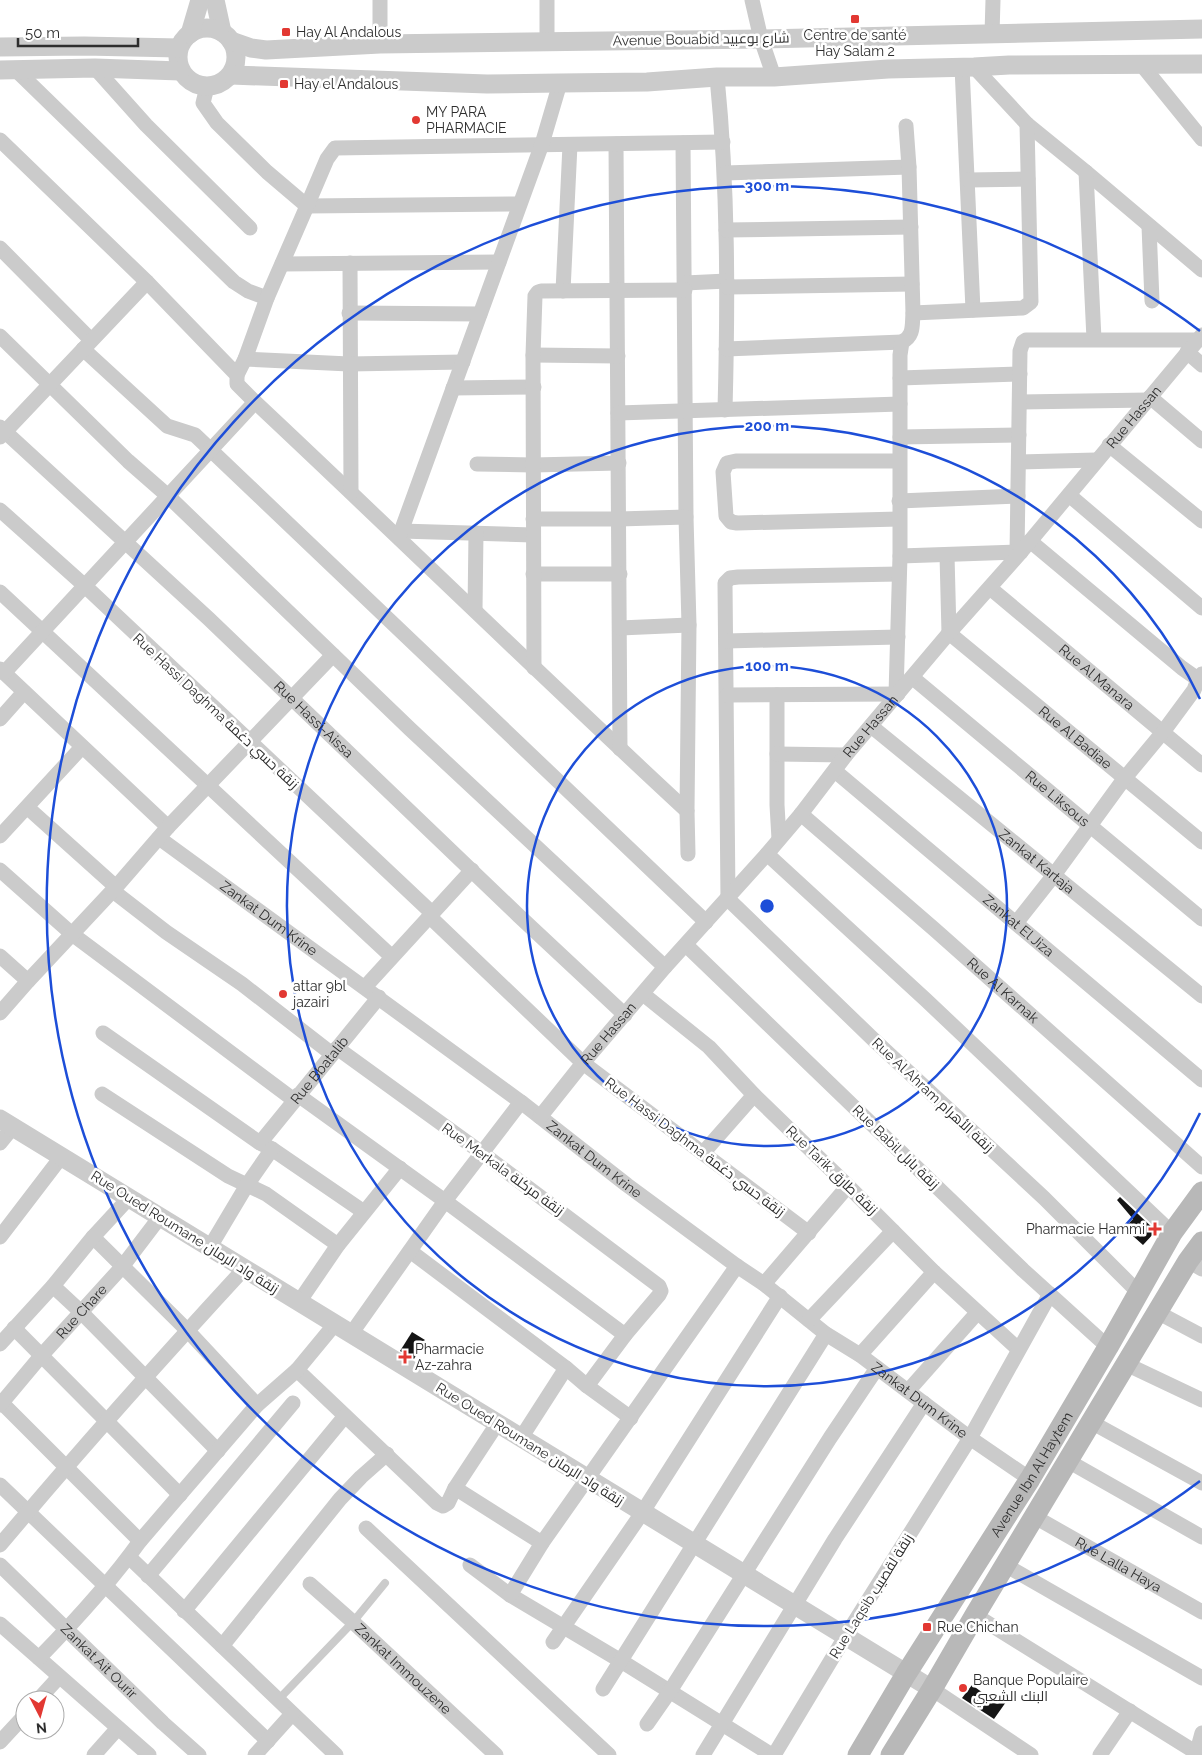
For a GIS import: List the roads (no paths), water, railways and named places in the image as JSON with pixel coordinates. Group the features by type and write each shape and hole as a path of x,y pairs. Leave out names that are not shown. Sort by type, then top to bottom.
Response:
{"main road":[{"name":"Avenue Ibn Al Haytem","path":"858,1755 906,1674 1030,1479 1108,1347 1172,1233 1202,1192"},
{"name":"Avenue Ibn Al Haytem","path":"891,1755 1157,1312 1195,1265 1202,1242"}],"street":[{"path":"200,0 178,58 180,71 191,82 207,86 220,84 231,75 235,67 236,58 235,49 227,36 215,0"},
{"path":"380,0 380,44"},
{"path":"547,0 548,41"},
{"path":"752,0 761,39 774,77"},
{"path":"992,34 993,0"},
{"path":"0,47 84,46 185,41 206,28 227,36"},
{"name":"Avenue Bouabid شارع بوعبيد","path":"227,36 250,48 266,50 380,44 761,39 1202,29"},
{"path":"1141,64 1202,139"},
{"path":"231,75 487,84 560,84 647,82 717,77 774,77 888,69 1008,65 1202,64"},
{"path":"968,67 1027,124 1202,270"},
{"path":"968,67 968,180 973,310"},
{"path":"8,70 95,68 180,71"},
{"path":"95,68 146,125 250,228"},
{"path":"8,70 234,282 248,291 268,298"},
{"path":"717,77 724,142 725,173 727,284 725,410"},
{"path":"400,534 542,144 560,84"},
{"path":"207,86 203,103 217,123 267,172 306,206 519,204"},
{"path":"913,314 1022,308 1031,302 1027,124"},
{"path":"726,349 902,342 907,340 911,333 913,314 906,126"},
{"path":"0,140 147,282 237,375"},
{"path":"686,811 534,668 400,534 351,492 255,402 237,384 237,375 306,206 330,152 334,148 724,142"},
{"path":"683,143 686,517 689,625 686,811 688,854"},
{"path":"616,144 620,750"},
{"path":"563,291 570,145"},
{"path":"725,173 909,167"},
{"path":"1086,172 1094,339"},
{"path":"968,180 1028,178"},
{"path":"1149,226 1152,301"},
{"path":"726,230 911,227"},
{"path":"0,248 87,344 167,426 195,435 706,922"},
{"path":"282,264 499,262"},
{"path":"350,263 351,492"},
{"path":"2,432 147,282"},
{"path":"534,668 533,355 535,296 538,292 618,292 727,284 912,284"},
{"path":"350,313 480,314"},
{"path":"0,336 128,462 168,496 333,655 665,967"},
{"path":"1023,549 1018,496 1020,347 1023,342 1026,340 1200,337"},
{"name":"Rue Hassan","path":"540,1117 583,1062 801,814 846,755 897,694 1069,495 1096,460 1200,337"},
{"path":"727,695 897,694 902,342"},
{"path":"1187,352 1202,365"},
{"path":"533,355 618,356"},
{"path":"245,359 349,364 462,362"},
{"path":"900,378 1020,374"},
{"path":"453,388 534,387"},
{"path":"1020,402 1149,399 1202,441"},
{"path":"2,671 85,586 255,402"},
{"path":"618,413 900,404"},
{"name":"Rue Hassi-Aissa","path":"2,432 125,541 209,619 290,699 625,1015"},
{"path":"900,437 1019,435"},
{"path":"1109,445 1202,521"},
{"path":"1019,462 1096,460"},
{"path":"899,461 736,461 727,463 723,472 726,516 731,522 899,519"},
{"path":"477,464 619,463"},
{"path":"1069,495 1202,608"},
{"path":"899,501 1018,496"},
{"name":"Rue Hassi Daghma زنقة حسي دغمة","path":"0,511 85,586 583,1062 809,1233"},
{"path":"533,519 686,517"},
{"path":"400,534 476,533 533,535"},
{"path":"475,610 476,533"},
{"path":"900,556 947,555 1023,549 1182,668 1201,678 1163,732 1124,779 1054,876 1016,923"},
{"path":"947,555 949,633"},
{"path":"533,574 620,574"},
{"path":"728,898 725,583 730,578 899,574"},
{"name":"Rue Al Manara","path":"990,588 1202,765"},
{"path":"0,592 392,956"},
{"path":"620,628 689,625"},
{"name":"Rue Al Badiae","path":"949,633 1202,842"},
{"path":"726,641 898,637"},
{"path":"0,1013 164,833 333,655"},
{"name":"Zankat Dum Krine","path":"2,671 82,747 196,866 379,997 521,1102 627,1185 780,1296 826,1334 877,1368 970,1438 1030,1479"},
{"name":"Rue Liksous","path":"912,678 1202,919"},
{"path":"0,719 24,692"},
{"path":"777,695 777,805 779,839"},
{"name":"Zankat Kartaja","path":"871,726 1202,996"},
{"path":"0,836 28,808 82,747"},
{"path":"778,754 846,755"},
{"name":"Zankat El Jiza","path":"835,770 1202,1080"},
{"name":"Rue Merkala زنقة مركلة","path":"28,808 114,889 166,932 482,1153 654,1280 660,1288 659,1296 625,1335"},
{"name":"Rue Al Karnak","path":"801,814 934,928 1202,1167"},
{"path":"767,854 926,1000 1172,1233"},
{"path":"0,870 72,934 296,1098 446,1201 625,1335 588,1386"},
{"path":"365,987 472,870"},
{"name":"Rue Al Ahram زنقة الأهرام","path":"728,898 874,1041 1044,1198 1138,1292"},
{"name":"Rue Babil زنقة بابل","path":"686,945 1050,1294 1108,1347"},
{"path":"0,956 28,981"},
{"name":"Rue Tarik زنقة طارق","path":"643,994 700,1039 754,1095 934,1272 1018,1349"},
{"name":"Rue Bbatalib","path":"210,1247 247,1185 266,1146 296,1098 379,997"},
{"path":"103,1033 364,1212"},
{"path":"102,1094 228,1176 266,1194 338,1245"},
{"path":"703,1153 754,1095"},
{"path":"351,1334 446,1201 521,1102"},
{"path":"0,1143 6,1123"},
{"name":"Rue Oued Roumane زنقة واد الرمان","path":"6,1123 932,1689"},
{"path":"0,1237 62,1156"},
{"path":"299,1302 338,1245 400,1168"},
{"path":"764,1284 848,1186"},
{"path":"0,1344 129,1198"},
{"name":"Rue Chare","path":"0,1403 122,1267 160,1217"},
{"path":"809,1320 893,1231"},
{"path":"93,1238 188,1331 258,1405"},
{"path":"410,1251 631,1418"},
{"path":"510,1595 542,1542 737,1266"},
{"path":"0,1545 68,1468 106,1421 244,1269"},
{"path":"860,1356 934,1272"},
{"path":"53,1286 218,1451"},
{"name":"Rue Laqsib زنقة لقصيب","path":"773,1755 970,1438 1050,1294"},
{"path":"553,1642 642,1513 780,1296"},
{"path":"1157,1312 1202,1336"},
{"path":"908,1391 977,1313"},
{"path":"39,1658 67,1629 129,1557 140,1541 258,1405 296,1370 334,1324"},
{"path":"14,1328 180,1495"},
{"path":"603,1689 826,1334"},
{"path":"1126,1364 1202,1400"},
{"path":"521,1438 566,1368"},
{"path":"647,1724 877,1368"},
{"path":"296,1370 440,1505 444,1506 446,1504 497,1424"},
{"path":"0,1403 140,1541"},
{"path":"148,1576 293,1403"},
{"path":"704,1755 835,1539 924,1403"},
{"path":"184,1611 345,1416"},
{"path":"1091,1422 1202,1483"},
{"path":"222,1646 340,1499 387,1454"},
{"path":"1068,1461 1202,1537"},
{"path":"0,1485 268,1741"},
{"path":"455,1488 542,1542"},
{"name":"Rue Lalla Haya","path":"1035,1517 1202,1612"},
{"path":"366,1528 609,1755"},
{"path":"129,1557 336,1755"},
{"name":"Zankat Ait Ourir","path":"0,1565 163,1723 200,1755"},
{"path":"470,1565 510,1595 773,1755"},
{"path":"1005,1565 1202,1678"},
{"name":"Zankat Immouzene","path":"310,1584 496,1755"},
{"path":"975,1615 1196,1754 1202,1733"},
{"path":"2,1631 39,1658 149,1755"},
{"path":"48,1690 60,1677"},
{"path":"932,1689 1031,1755"},
{"path":"1100,1755 1130,1711"},
{"path":"255,1755 292,1714"},
{"path":"0,1742 15,1726"},
{"path":"94,1755 118,1728"}],"lane":[{"path":"278,1700 353,1622 385,1583"}],"place":[{"name":"Centre de santé Hay Salam 2","path":"855,19"},
{"name":"Hay Al Andalous","path":"286,32"},
{"name":"Hay el Andalous","path":"284,84"},
{"name":"MY PARA PHARMACIE","path":"416,120"},
{"name":"attar 9bl jazairi","path":"283,994"},
{"name":"Pharmacie Hammi","path":"1155,1229"},
{"name":"Pharmacie Az-zahra","path":"405,1357"},
{"name":"Rue Chichan","path":"927,1627"},
{"name":"Banque Populaire البنك الشعبي","path":"963,1688"}]}
